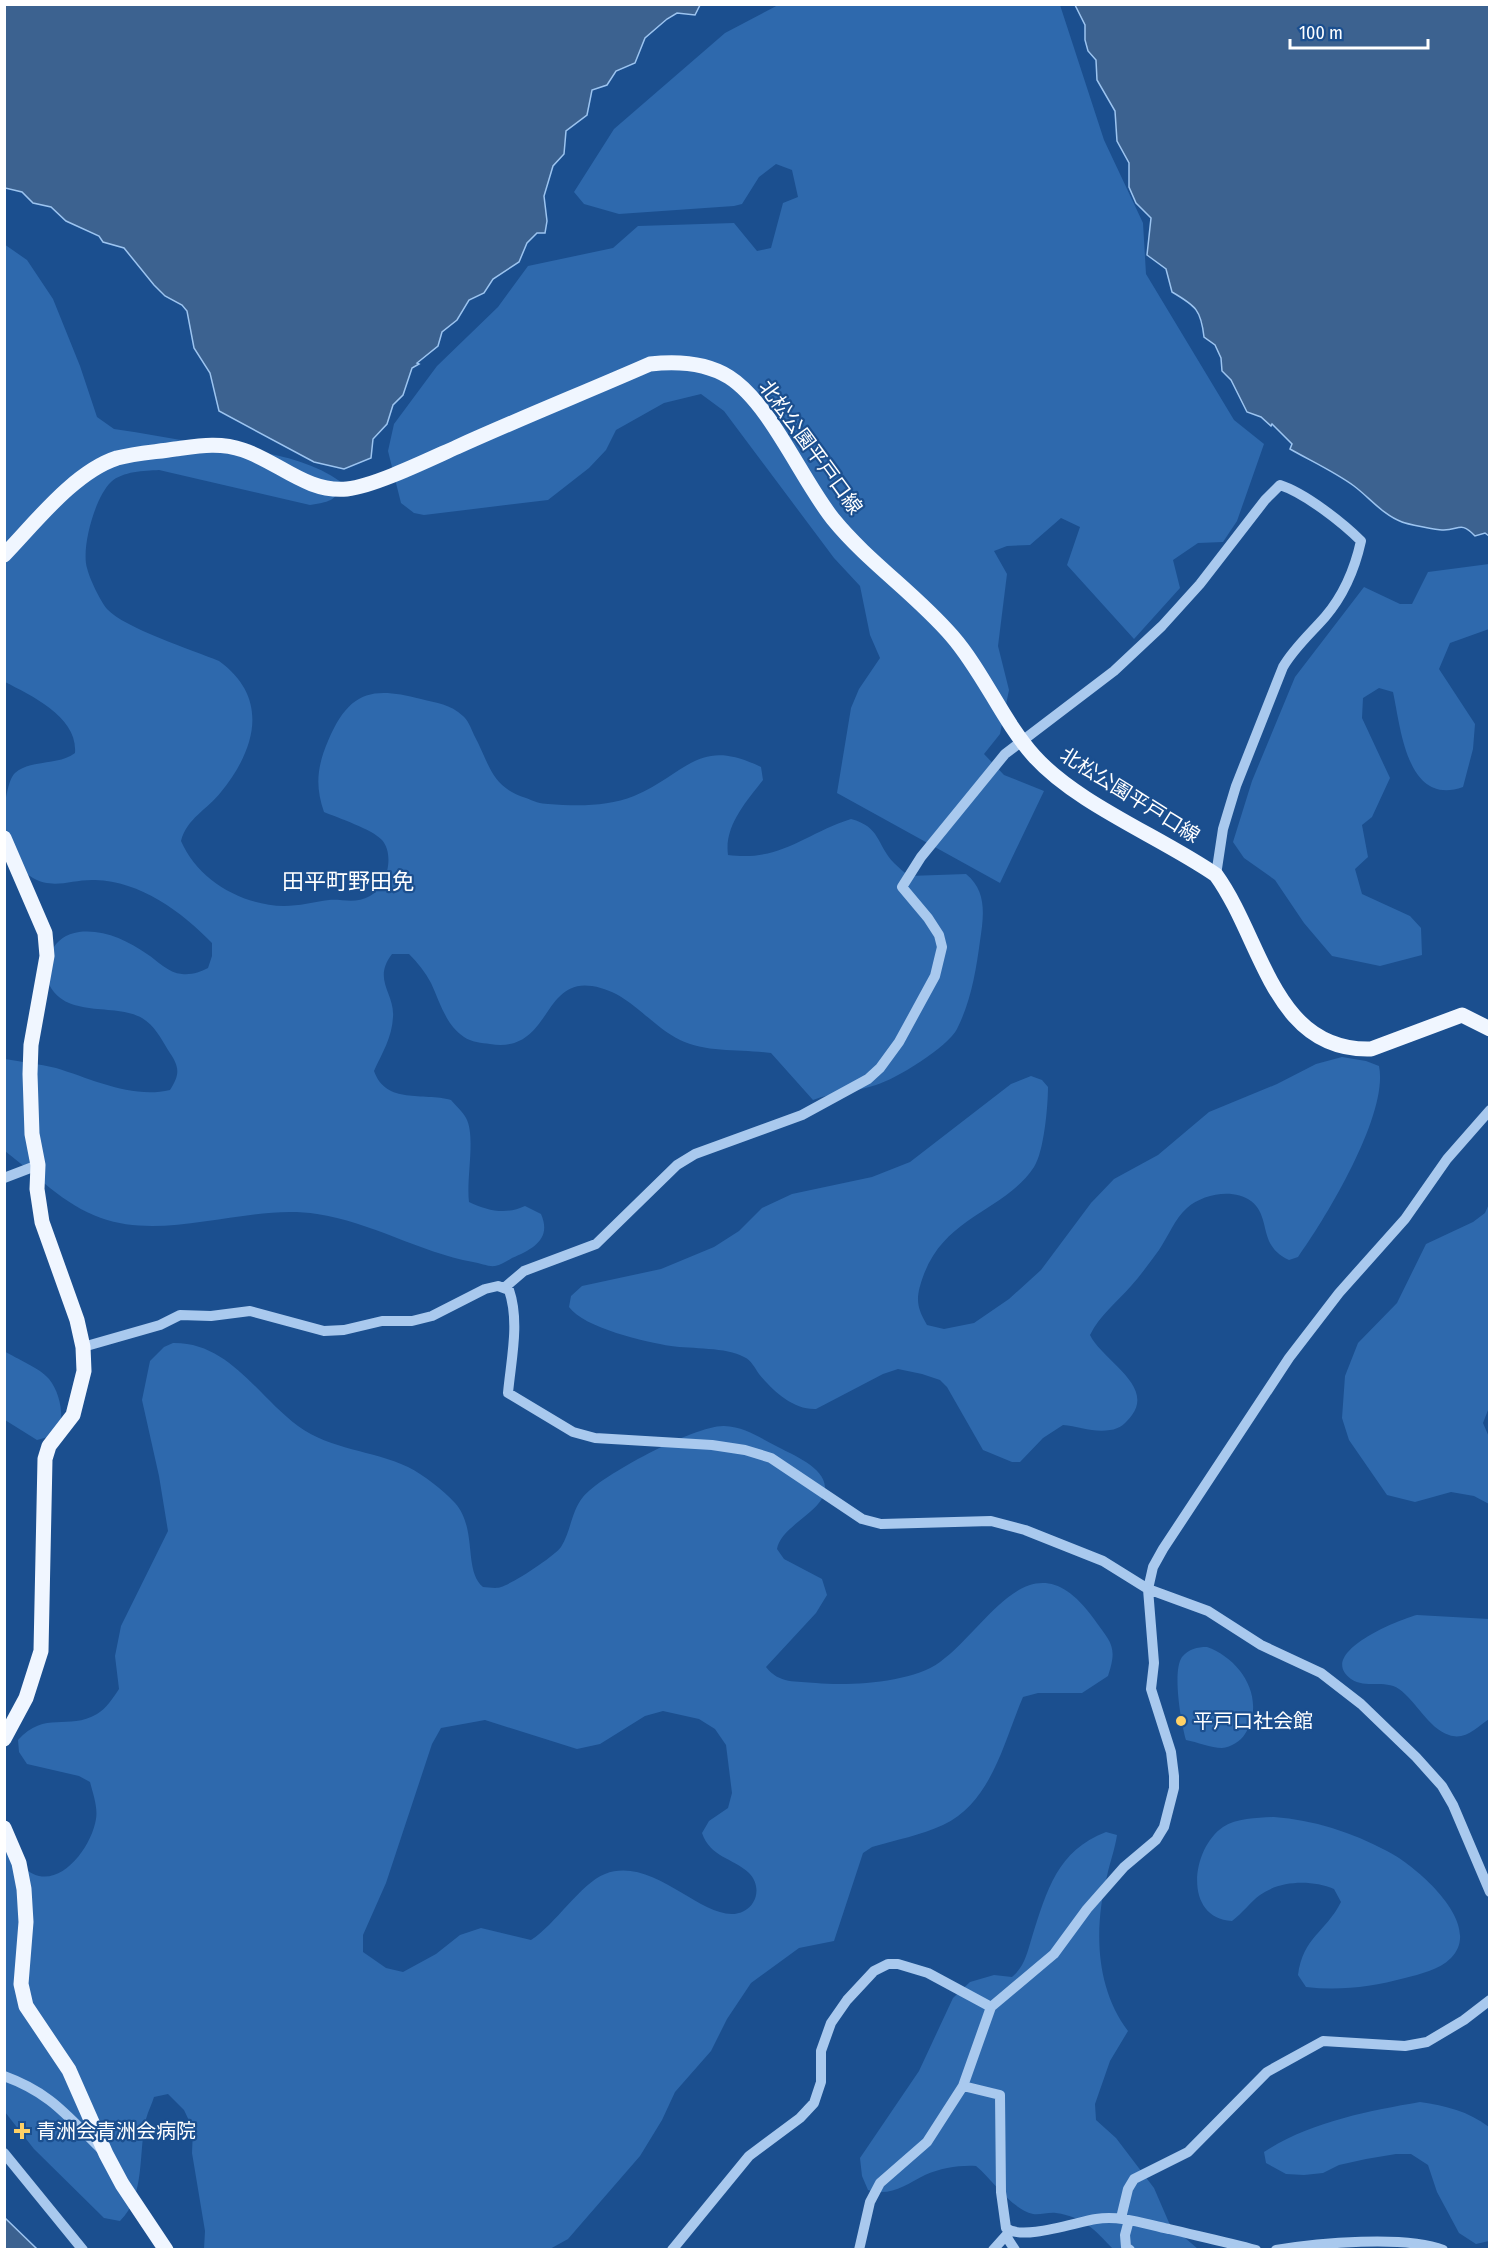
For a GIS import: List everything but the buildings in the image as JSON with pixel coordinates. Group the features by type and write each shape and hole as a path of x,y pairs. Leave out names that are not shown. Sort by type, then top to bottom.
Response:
{"main road":[{"name":"北松公園平戸口線","path":"4,555 79,479 94,468 117,458 202,445 220,446 242,450 311,485 327,490 362,487 650,364 674,361 696,364 728,376 757,404 833,519 954,638 1022,741 1061,780 1216,875 1229,894 1294,1019 1320,1040 1356,1050 1371,1049 1462,1015 1490,1029"},
{"path":"4,838 45,933 47,956 32,1045 30,1074 32,1134 38,1165 37,1189 42,1222 77,1320 84,1371 73,1415 49,1446 45,1460 41,1651 26,1698 4,1738"},
{"path":"4,1828 19,1863 24,1889 26,1923 21,1984 26,2006 69,2070 106,2154 122,2184 166,2250"}],"street":[{"path":"504,1288 509,1281 524,1271 596,1244 677,1165 695,1154 802,1115 868,1079 880,1068 899,1042 935,976 942,947 939,935 928,918 902,887 921,857 984,777 1022,741 1114,671 1162,626 1200,584 1265,500 1280,485 1289,488 1328,514 1361,541 1357,560 1326,616 1290,654 1282,667 1236,786 1223,829 1216,875"},
{"path":"857,2247 870,2202 880,2183 927,2142 963,2086 991,2007 1054,1954 1087,1909 1124,1867 1156,1840 1164,1827 1174,1788 1174,1776 1171,1752 1151,1689 1154,1663 1148,1589 1154,1567 1163,1549 1290,1358 1339,1293 1405,1219 1447,1159 1490,1110"},
{"path":"4,1178 38,1165"},
{"path":"82,1347 160,1325 180,1315 211,1316 250,1311 324,1331 344,1330 382,1321 412,1321 432,1316 485,1289 498,1286 504,1288 508,1290 513,1304 514,1338 508,1393 573,1432 603,1440 712,1445 745,1450 771,1458 798,1473 862,1519 881,1524 991,1521 1025,1530 1103,1561 1148,1589 1208,1611 1261,1645 1321,1673 1361,1704 1442,1786 1464,1828 1490,1892"},
{"path":"672,2250 749,2156 800,2118 814,2103 821,2082 821,2051 831,2023 847,2000 874,1971 888,1965 898,1964 928,1973 991,2007"},
{"path":"1130,2250 1126,2247 1125,2219 1128,2189 1134,2179 1188,2152 1267,2072 1323,2042 1405,2046 1427,2042 1464,2020 1490,2000"},
{"path":"4,2076 30,2086 62,2108 106,2154"},
{"path":"963,2086 1000,2095 1001,2192 1006,2228 1015,2250"},
{"path":"4,2153 83,2250"},
{"path":"993,2250 1008,2234 1045,2230 1098,2219 1125,2219 1256,2250"},
{"path":"1276,2250 1318,2243 1377,2242 1431,2245 1443,2250"}],"shaded area":[{"path":"5,4 700,5 695,15 677,13 667,19 645,38 635,63 616,71 607,85 592,90 587,115 566,131 564,154 553,166 544,196 547,221 545,233 537,233 527,243 519,262 493,279 484,293 469,300 457,320 442,332 438,346 412,368 403,395 393,405 387,424 373,439 371,458 344,469 314,462 219,411 210,373 194,348 187,311 182,305 165,296 124,248 103,242 99,236 66,221 51,207 33,203 22,192 5,188"},
{"path":"780,4 1060,5 1104,140 1143,223 1146,274 1234,420 1264,444 1237,521 1223,542 1198,543 1173,560 1180,588 1134,639 1067,565 1080,527 1061,518 1030,545 1007,546 994,551 1007,574 998,646 1009,690 1000,734 984,754 1004,775 1044,791 1000,883 837,793 851,708 859,689 880,658 870,635 860,586 834,558 724,411 701,394 664,403 616,430 606,450 589,468 548,500 424,515 414,513 401,503 388,451 394,424 437,366 498,307 528,266 613,248 638,226 734,223 757,251 771,248 783,203 798,197 792,170 776,164 759,177 742,204 734,206 619,214 584,204 574,192 614,129 725,33"},
{"path":"1075,5 1489,5 1489,536 1485,533 1475,536 1462,527 1439,530 1395,519 1347,481 1290,449 1292,444 1272,424 1271,426 1261,417 1247,412 1231,380 1222,371 1221,358 1215,345 1204,337 1196,310 1172,292 1166,269 1147,255 1151,218 1136,203 1129,187 1129,163 1117,141 1115,111 1097,80 1096,60 1088,51 1085,25"},
{"path":"4,244 27,260 53,299 80,366 97,417 114,429 292,459 341,482 340,489 331,500 310,505 159,470 140,471 121,476 111,482 100,499 91,523 86,548 87,568 107,609 128,624 143,631 219,661 235,675 246,691 251,707 252,724 243,759 221,792 188,826 181,841 198,867 210,878 237,895 268,905 284,906 329,900 360,900 376,892 387,870 386,846 371,832 324,812 319,794 318,777 321,759 328,741 344,712 364,696 376,693 404,695 443,704 458,712 468,722 498,781 514,793 543,803 580,805 624,800 707,756 722,755 740,758 761,767 763,780 743,806 733,824 729,834 728,855 747,856 778,851 851,819 861,822 873,831 888,856 909,876 966,874 973,881 981,896 983,913 981,931 975,975 969,997 962,1018 952,1036 921,1062 885,1082 813,1100 771,1053 713,1049 690,1044 658,1026 617,995 592,986 575,987 563,993 553,1003 536,1028 524,1038 510,1044 490,1044 470,1040 452,1026 424,971 409,954 392,954 386,963 384,979 393,1008 392,1025 389,1039 374,1071 380,1082 387,1089 396,1093 451,1100 466,1118 471,1146 469,1202 497,1211 525,1206 541,1214 544,1223 539,1242 527,1251 495,1266 453,1257 357,1223 317,1214 264,1213 153,1226 127,1224 101,1218 75,1205 50,1188 5,1151 5,1059 56,1068 112,1086 141,1092 170,1090 176,1079 177,1070 174,1061 163,1041 154,1028 142,1018 131,1013 78,1006 56,994 46,978 45,971 49,956 59,941 70,934 79,932 106,934 131,944 172,971 186,974 208,968 212,956 212,943 174,910 144,892 128,886 95,880 56,884 33,878 15,864 5,843 3,828 5,806 9,786 15,773 29,766 61,760 75,753 74,740 61,718 40,701 5,682"},
{"path":"1489,564 1489,629 1450,643 1439,669 1475,724 1473,749 1463,787 1444,790 1430,786 1418,775 1404,744 1393,692 1379,688 1363,698 1362,718 1390,778 1372,817 1362,825 1368,857 1355,869 1362,894 1410,916 1421,928 1422,955 1380,966 1332,956 1304,923 1275,880 1244,858 1233,842 1252,781 1295,677 1364,587 1400,604 1412,604 1428,572"},
{"path":"1342,1057 1379,1066 1380,1086 1374,1111 1353,1165 1339,1192 1298,1257 1289,1260 1279,1254 1268,1239 1257,1208 1244,1197 1218,1194 1201,1199 1187,1208 1159,1250 1131,1286 1103,1315 1090,1335 1132,1383 1137,1404 1132,1415 1117,1428 1104,1431 1063,1425 1043,1438 1020,1462 1012,1462 983,1450 947,1387 940,1380 898,1369 883,1374 816,1409 808,1408 792,1403 777,1393 749,1360 737,1354 719,1350 671,1346 616,1333 577,1315 569,1307 571,1296 582,1286 661,1269 714,1247 739,1231 762,1208 792,1194 872,1177 910,1162 1011,1084 1031,1076 1042,1080 1048,1087 1043,1140 1034,1167 1008,1194 961,1226 947,1239 934,1254 919,1288 920,1312 927,1325 944,1329 974,1323 1009,1299 1041,1270 1091,1203 1114,1179 1158,1155 1209,1112 1277,1084 1316,1064"},
{"path":"1489,1204 1490,1405 1483,1423 1489,1437 1489,1504 1474,1496 1451,1492 1415,1502 1387,1495 1349,1440 1342,1418 1345,1376 1358,1343 1397,1303 1426,1244 1473,1222 1485,1213"},
{"path":"173,1343 193,1345 210,1351 241,1373 283,1414 311,1434 338,1445 394,1461 414,1470 433,1483 455,1503 462,1513 469,1537 473,1570 483,1587 497,1588 506,1585 551,1557 561,1547 583,1497 609,1476 672,1442 711,1428 732,1427 752,1434 807,1462 819,1473 825,1487 824,1495 819,1503 786,1532 777,1549 784,1559 822,1579 827,1595 816,1613 766,1667 776,1676 795,1682 845,1684 880,1682 913,1675 940,1662 1012,1594 1031,1585 1051,1584 1072,1594 1109,1640 1112,1658 1108,1676 1082,1693 1038,1693 1023,1697 1002,1751 985,1786 960,1815 943,1825 917,1835 872,1847 863,1853 834,1941 799,1948 751,1983 727,2019 711,2051 675,2092 662,2120 640,2156 568,2239 550,2249 204,2249 205,2231 192,2153 193,2129 184,2110 168,2094 154,2097 148,2113 138,2186 128,2211 120,2221 104,2218 34,2149 5,2112 4,1833 22,1866 34,1874 46,1877 69,1866 79,1856 93,1831 96,1810 90,1782 79,1776 27,1764 19,1752 18,1740 28,1731 47,1723 76,1721 97,1714 119,1689 115,1656 121,1626 168,1531 159,1476 142,1400 150,1361 164,1347","holes":["663,1711 699,1719 715,1729 726,1745 732,1793 728,1808 709,1821 702,1833 710,1847 743,1868 753,1878 756,1894 749,1908 730,1914 715,1910 662,1882 643,1874 624,1871 605,1874 596,1879 531,1940 481,1928 460,1935 436,1954 403,1972 386,1968 363,1952 363,1935 386,1883 432,1744 441,1728 485,1720 577,1749 600,1744 645,1716"]},
{"path":"4,1351 40,1371 53,1385 60,1406 59,1434 37,1440 5,1420"},
{"path":"1417,1615 1489,1619 1489,1719 1466,1735 1455,1736 1442,1732 1399,1689 1387,1685 1357,1682 1351,1679 1343,1669 1344,1659 1352,1648 1364,1639 1394,1623"},
{"path":"1207,1647 1230,1661 1240,1671 1252,1694 1251,1721 1245,1734 1235,1743 1222,1748 1186,1740 1180,1710 1178,1673 1182,1657 1193,1649"},
{"path":"1274,1817 1318,1824 1360,1838 1387,1851 1414,1869 1429,1882 1453,1913 1459,1929 1459,1944 1451,1958 1441,1966 1429,1971 1380,1984 1343,1988 1306,1987 1298,1975 1301,1962 1310,1943 1329,1921 1341,1902 1334,1889 1306,1883 1277,1886 1260,1895 1232,1921 1216,1917 1205,1908 1199,1896 1197,1881 1204,1851 1212,1837 1223,1827 1235,1822"},
{"path":"1106,1832 1117,1835 1100,1916 1100,1957 1109,1996 1128,2031 1110,2061 1095,2104 1096,2120 1116,2138 1154,2188 1170,2225 1198,2249 1113,2249 1082,2221 1056,2213 1033,2214 1025,2211 1010,2200 976,2166 937,2170 891,2191 868,2190 862,2176 860,2158 919,2071 953,1998 970,1982 994,1975 1012,1977 1016,1973 1025,1959 1043,1903 1056,1874 1076,1850 1089,1840"},
{"path":"1420,2102 1456,2110 1489,2127 1489,2241 1476,2244 1459,2233 1437,2192 1428,2165 1411,2154 1366,2159 1339,2165 1323,2173 1304,2175 1286,2174 1266,2163 1264,2152 1320,2125 1380,2109"},
{"path":"5,2218 37,2249 5,2249"}],"place":[{"name":"平戸口社会館","path":"1181,1721"},
{"name":"青洲会青洲会病院","path":"22,2131"}],"district":[{"name":"田平町野田免","path":"348,881"}]}
